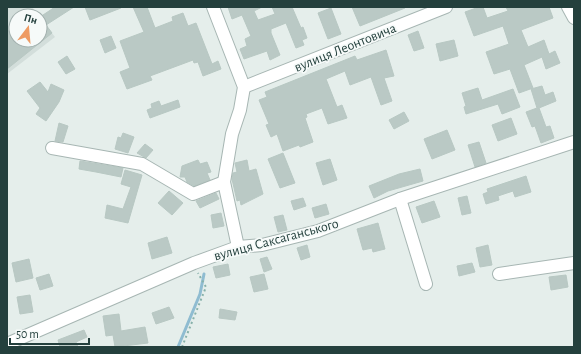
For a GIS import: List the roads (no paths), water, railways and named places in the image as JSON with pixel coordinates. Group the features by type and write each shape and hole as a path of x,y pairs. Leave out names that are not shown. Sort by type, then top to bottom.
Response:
{"street":[{"path":"213,7 244,87 240,110 232,134 224,182 238,246"},
{"path":"568,7 574,18"},
{"name":"вулиця Леонтовича","path":"244,87 438,8"},
{"name":"вулиця Саксаганського","path":"7,344 194,263 238,246 262,245 318,231 400,199 574,142"},
{"path":"52,148 142,164 193,194 224,182"},
{"path":"400,199 426,284"},
{"path":"499,274 574,263"}],"waterway":[{"path":"178,347 200,294 204,274"}]}
